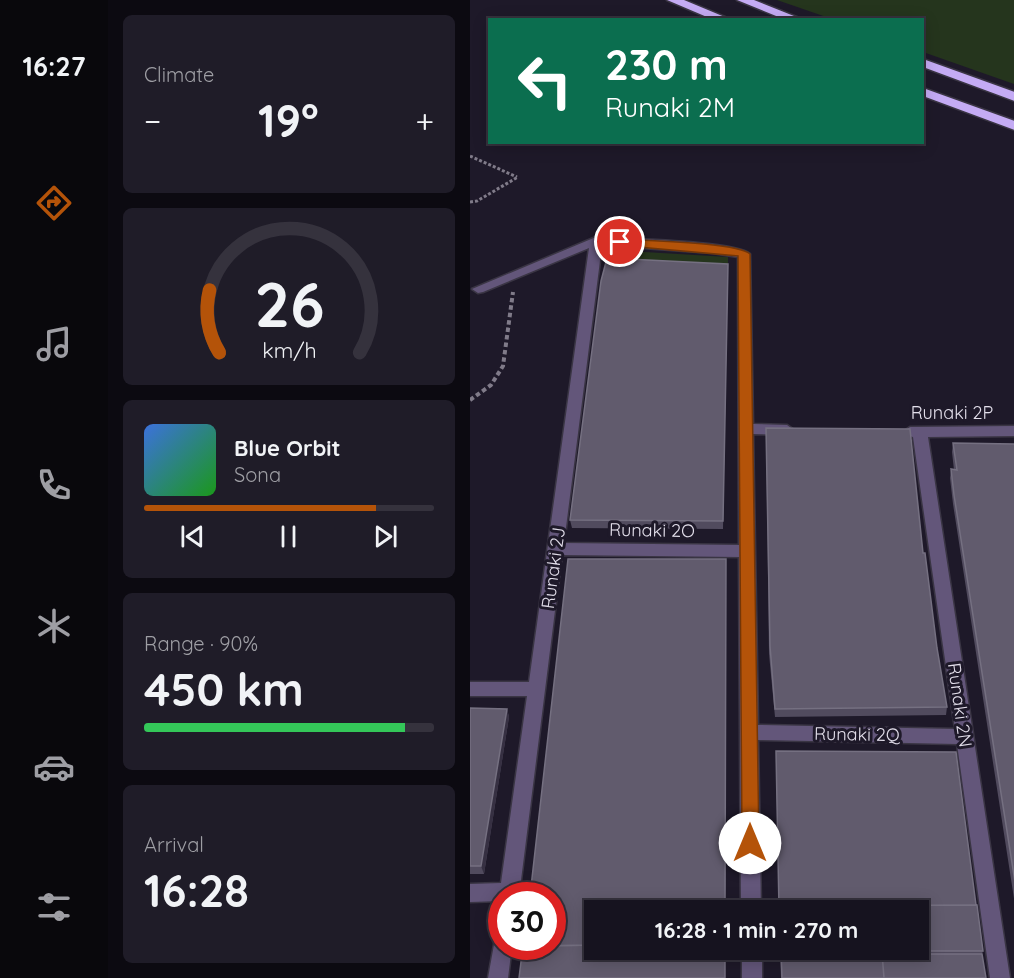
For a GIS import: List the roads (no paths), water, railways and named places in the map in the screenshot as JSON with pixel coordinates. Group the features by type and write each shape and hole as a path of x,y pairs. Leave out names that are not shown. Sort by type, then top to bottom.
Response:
{"highway":[{"path":"673,0 706,6 723,18"},
{"path":"743,0 792,18"},
{"path":"924,63 1014,97"},
{"path":"924,92 1014,126"}],"street":[{"path":"478,289 596,241 713,249 744,254 751,900"},
{"name":"Runaki 2J","path":"511,882 596,241"},
{"path":"745,429 803,430"},
{"name":"Runaki 2P","path":"896,432 1014,431"},
{"name":"Runaki 2N","path":"920,432 964,737 1005,975"},
{"name":"Runaki 2O","path":"555,549 747,551"},
{"path":"470,689 537,689"},
{"name":"Runaki 2Q","path":"749,732 964,737"},
{"path":"470,892 488,893"},
{"path":"498,978 500,960"},
{"path":"752,960 752,978"}]}
